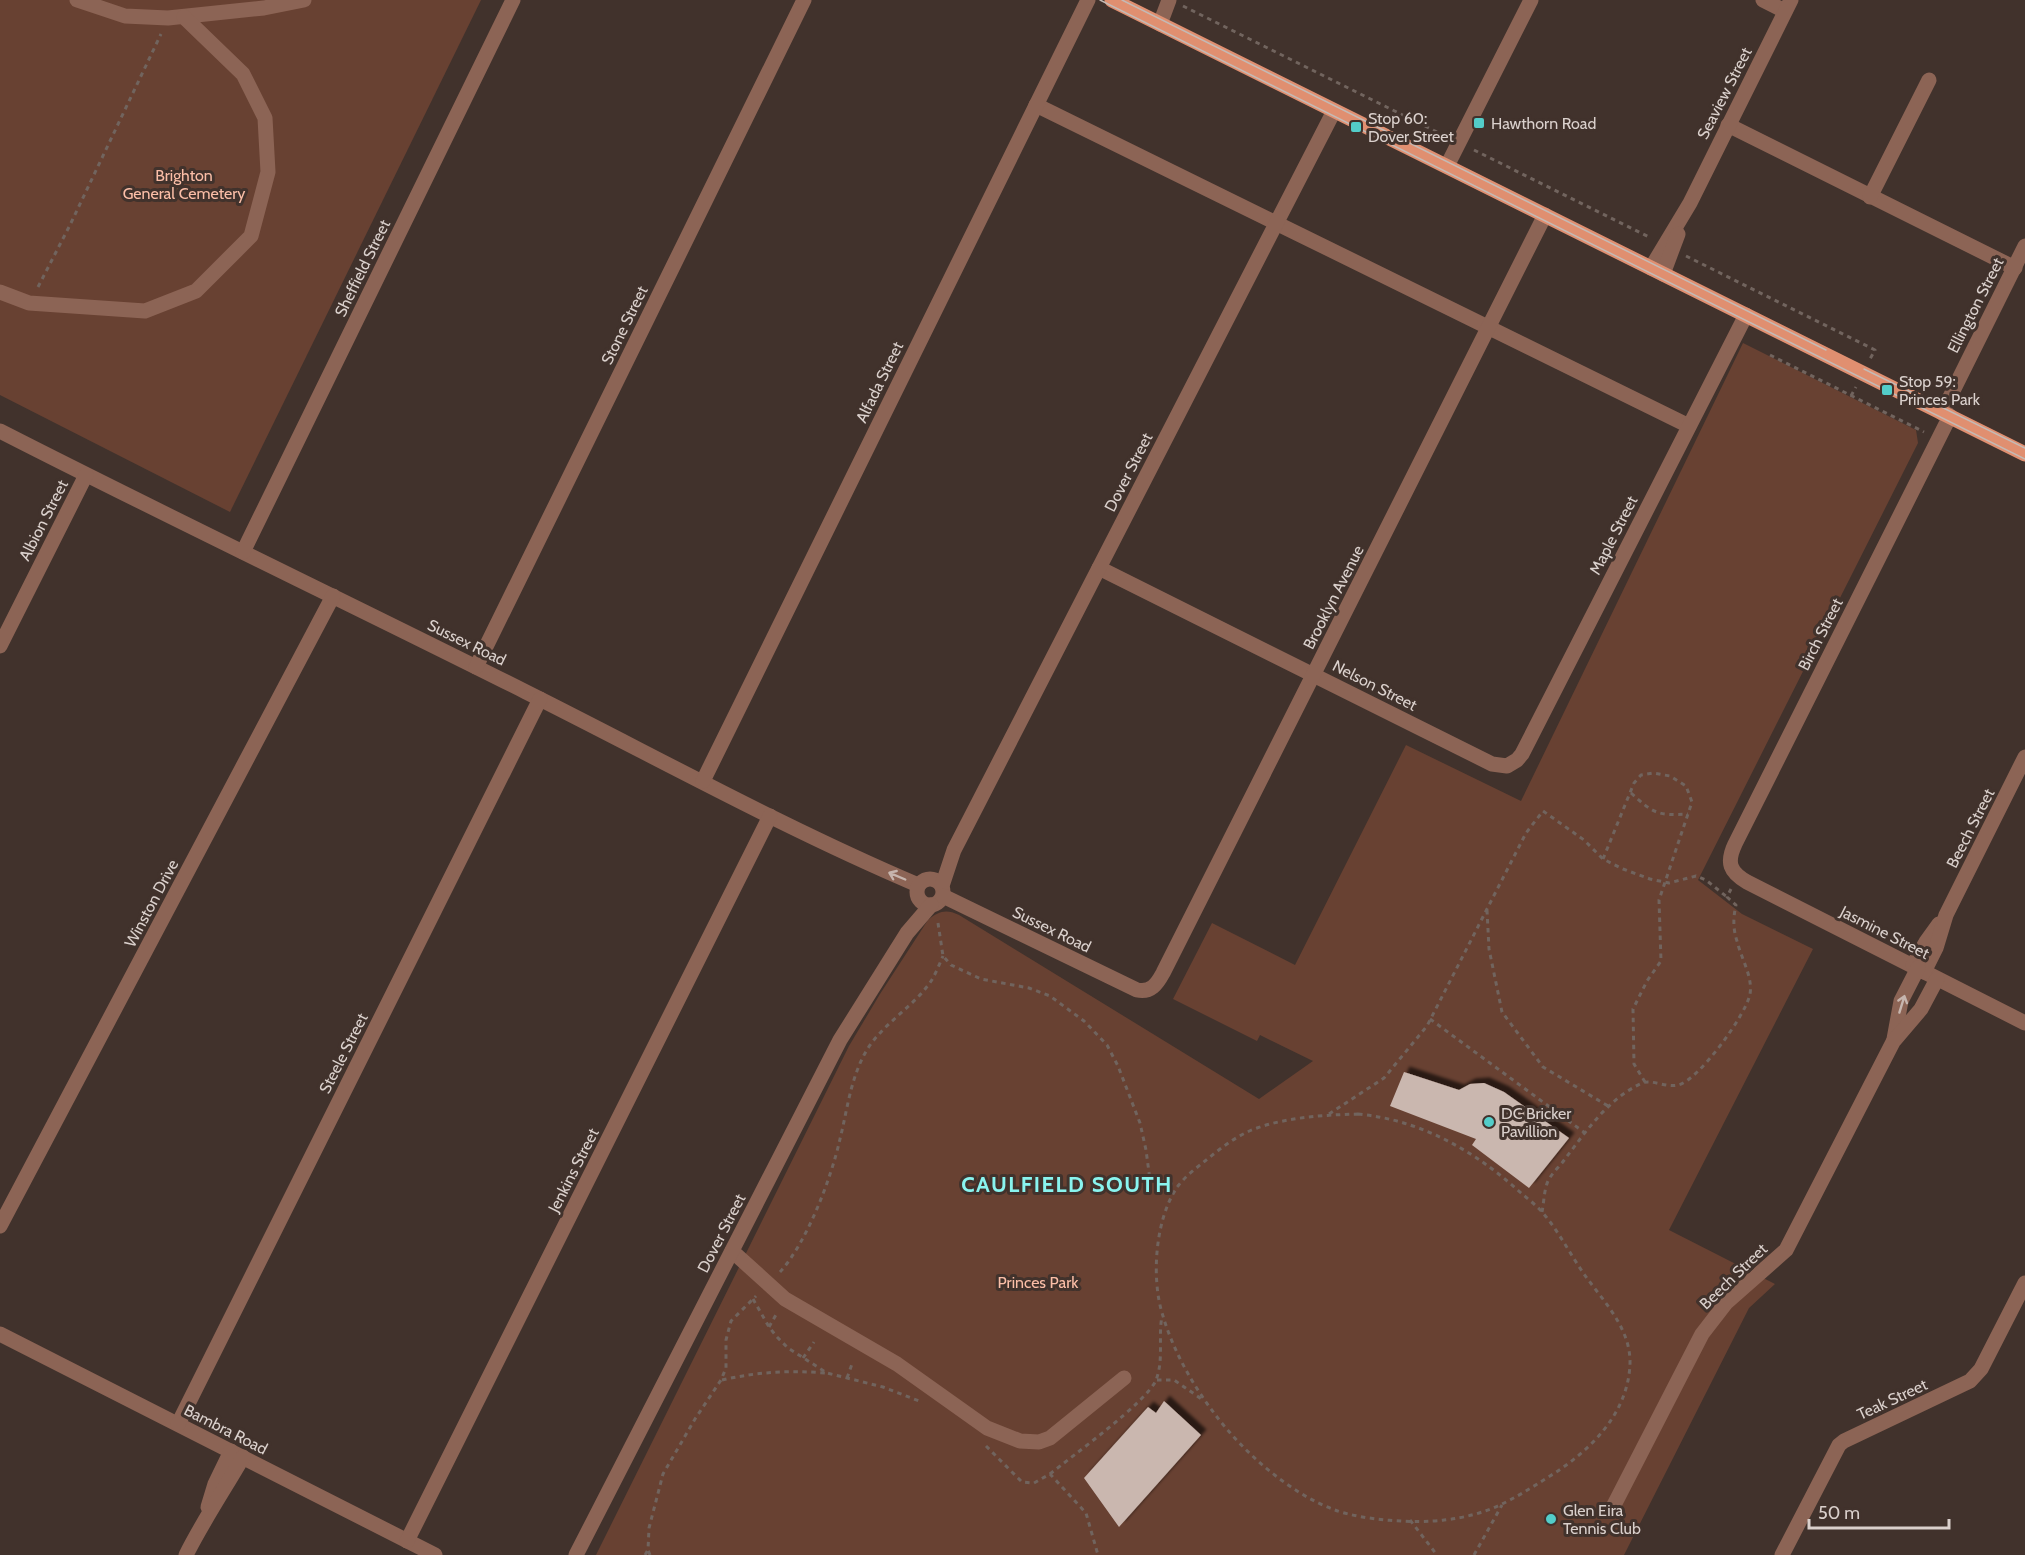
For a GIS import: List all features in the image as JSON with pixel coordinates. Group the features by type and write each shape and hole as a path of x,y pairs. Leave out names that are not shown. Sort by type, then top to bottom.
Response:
{"main road":[{"path":"1112,0 2025,454"}],"street":[{"path":"77,0 125,16 168,18 264,8 304,0"},
{"name":"Sheffield Street","path":"243,552 513,0"},
{"name":"Stone Street","path":"476,667 804,0"},
{"name":"Alfada Street","path":"703,781 1088,0"},
{"path":"1154,21 1160,0"},
{"path":"1447,166 1531,0"},
{"path":"1763,0 1788,6"},
{"path":"1154,21 1173,2"},
{"name":"Seaview Street","path":"1657,271 1788,6"},
{"path":"0,292 29,303 146,312 196,291 250,236 268,172 265,118 243,74 184,16"},
{"path":"1870,197 1929,80"},
{"path":"1036,105 1689,426"},
{"name":"Dover Street","path":"576,1555 840,1040 907,933 954,850 1334,111"},
{"path":"1728,125 2014,268"},
{"name":"Brooklyn Avenue","path":"1146,991 1154,987 1163,973 1545,215"},
{"name":"Ellington Street","path":"1946,415 2025,246"},
{"name":"Maple Street","path":"1507,766 1522,754 1746,315"},
{"name":"Birch Street","path":"1735,872 1730,854 1938,439 1946,415"},
{"name":"Sussex Road","path":"0,431 770,816 978,912 1130,987 1146,991"},
{"name":"Albion Street","path":"0,646 86,475"},
{"name":"Nelson Street","path":"1099,568 1492,764 1507,766"},
{"name":"Winston Drive","path":"0,1226 333,596"},
{"name":"Steele Street","path":"178,1424 540,699"},
{"name":"Beech Street","path":"1614,1505 1709,1323 1726,1303 1786,1250 1893,1042 1921,1009 1926,942 1946,915 2025,757"},
{"name":"Jenkins Street","path":"407,1541 770,816"},
{"name":"Jasmine Street","path":"1735,872 2025,1023"},
{"name":"Beech Street","path":"1893,1042 1901,1001 1923,971"},
{"path":"732,1251 785,1299 906,1370 973,1420 1020,1441 1039,1442 1050,1438 1124,1378"},
{"name":"Teak Street","path":"1782,1555 1839,1445 1970,1381 1981,1368 2025,1282"},
{"name":"Bambra Road","path":"0,1334 435,1555"},
{"path":"186,1555 205,1518 225,1490 237,1454"}],"path":[{"path":"1173,2 1448,137"},
{"path":"29,303 70,225 168,18"},
{"path":"1469,148 1875,350 1851,396"},
{"path":"1770,355 1938,439"},
{"path":"1603,859 1634,783 1641,775 1653,773 1670,776 1686,786 1692,802 1659,900 1661,961 1647,981 1633,1009 1634,1064 1645,1082"},
{"path":"1630,793 1652,812 1670,815 1688,814"},
{"path":"1328,1115 1384,1078 1427,1026 1526,833 1543,811 1584,840 1603,859 1650,879 1673,883 1696,876 1706,880 1736,905 1734,930 1750,985 1748,1000 1718,1048 1691,1078 1679,1085 1668,1086 1645,1082 1622,1094 1608,1106 1549,1180 1542,1212"},
{"path":"1727,897 1735,872"},
{"path":"1487,908 1489,949 1502,1012 1543,1067 1608,1106"},
{"path":"938,923 944,956 951,964 981,979 1029,988 1050,996 1084,1021 1107,1046 1118,1066 1140,1123 1150,1180 1168,1182 1178,1186"},
{"path":"645,1555 648,1550 652,1514 663,1474 721,1380 726,1368 728,1330 736,1314 769,1285 792,1256 822,1197 836,1155 846,1106 862,1058 874,1040 929,984 944,956"},
{"path":"1430,1019 1585,1133"},
{"path":"1358,1114 1380,1116 1432,1132 1485,1163 1542,1212 1618,1320 1629,1350 1628,1377 1620,1405 1612,1420 1596,1440 1559,1470 1502,1505 1484,1513 1439,1521 1410,1520 1350,1515 1318,1503 1283,1480 1237,1441 1207,1403 1176,1349 1162,1315 1158,1296 1158,1250 1165,1211 1178,1186 1218,1149 1240,1135 1281,1121 1358,1114"},
{"path":"753,1299 773,1332 788,1348 827,1373"},
{"path":"803,1358 814,1342"},
{"path":"847,1378 852,1364"},
{"path":"721,1380 772,1371 827,1373 883,1387 923,1403"},
{"path":"1156,1380 1174,1380 1207,1403"},
{"path":"980,1441 1022,1482 1034,1483 1050,1474 1086,1513 1098,1555"},
{"path":"1474,1555 1502,1505"},
{"path":"1410,1520 1437,1555"},
{"path":"648,1550 650,1555"}],"green space":[{"name":"Brighton General Cemetery","path":"0,0 481,0 230,512 0,395"},
{"name":"Princes Park","path":"1743,343 1916,430 1918,443 1698,880 1742,914 1813,949 1669,1230 1775,1284 1749,1308 1624,1555 596,1555 849,1046 928,920 943,912 959,915 1259,1099 1313,1061 1260,1035 1257,1041 1173,999 1212,923 1295,965 1406,745 1521,801"}],"building":[{"name":"DC Bricker Pavillion","path":"1404,1072 1459,1090 1470,1084 1484,1083 1504,1092 1569,1138 1529,1188 1472,1145 1476,1139 1390,1106"},
{"path":"1164,1401 1201,1435 1119,1527 1084,1478 1148,1407 1156,1413"}],"tram line":[{"path":"1100,0 2025,459"},
{"path":"1122,0 1826,350"},
{"path":"1864,369 2025,448"}],"place":[{"name":"Hawthorn Road","path":"1479,123"},
{"name":"Stop 60: Dover Street","path":"1356,127"},
{"name":"Stop 59: Princes Park","path":"1887,390"},
{"name":"DC Bricker Pavillion","path":"1489,1122"},
{"name":"Glen Eira Tennis Club","path":"1551,1519"}],"district":[{"name":"CAULFIELD SOUTH","path":"1067,1184"}]}
